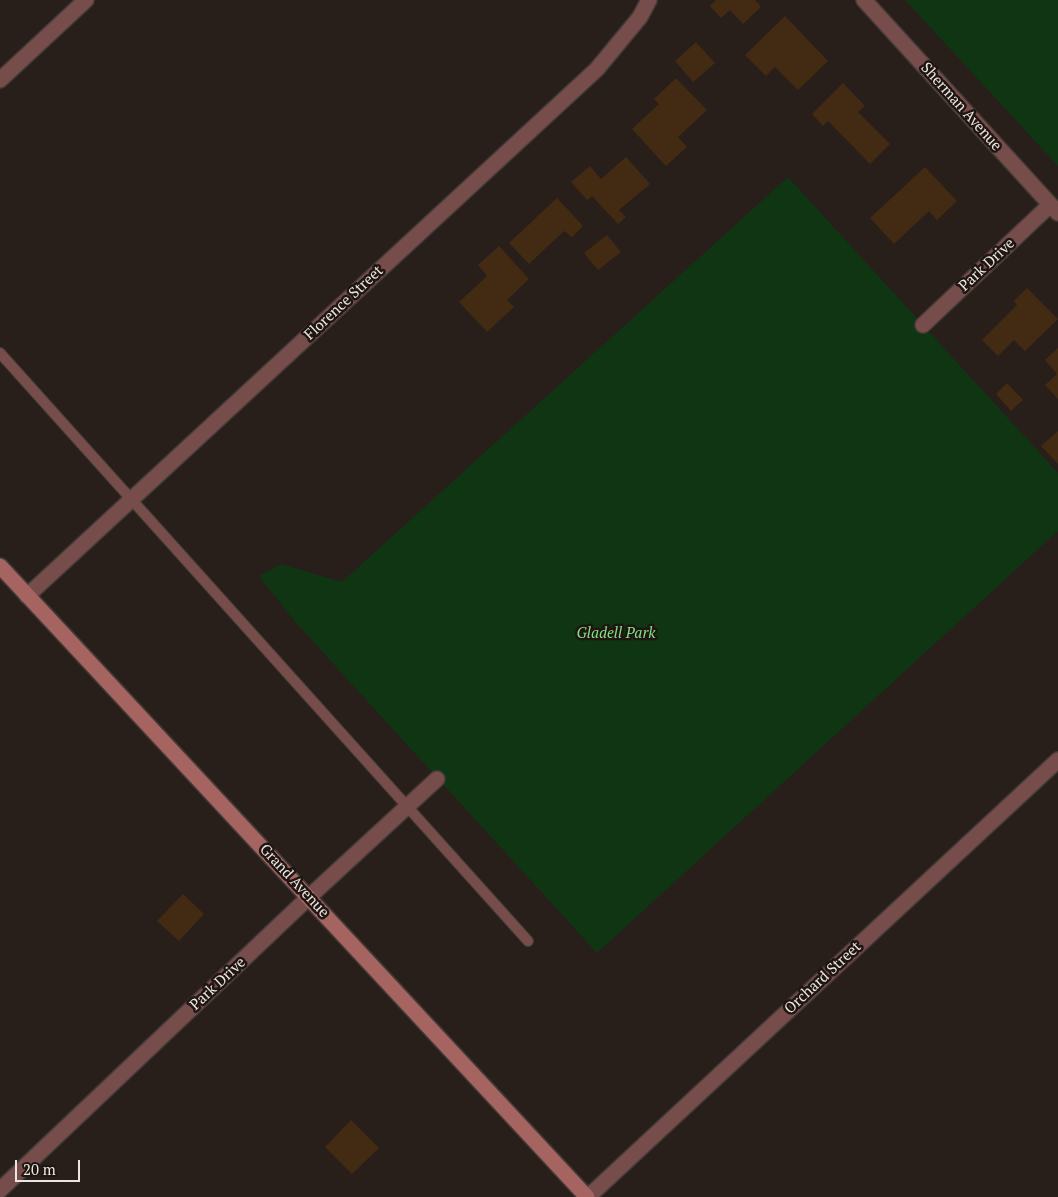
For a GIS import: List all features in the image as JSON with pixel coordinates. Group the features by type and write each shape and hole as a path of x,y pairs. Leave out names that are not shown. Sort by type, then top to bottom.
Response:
{"street":[{"path":"0,80 86,0"},
{"name":"Florence Street","path":"27,596 597,69 640,18 649,0"},
{"name":"Sherman Avenue","path":"864,0 1054,209"},
{"name":"Park Drive","path":"923,325 1054,209"},
{"name":"Grand Avenue","path":"0,566 587,1197"},
{"name":"Orchard Street","path":"587,1197 1058,760"},
{"name":"Park Drive","path":"0,1190 437,779"}],"lane":[{"path":"0,352 528,941"}],"green space":[{"path":"905,0 1058,0 1058,166"},
{"name":"Gladell Park","path":"788,177 1058,473 1058,531 597,953 296,623 259,576 281,564 342,582"}],"building":[{"path":"716,0 755,0 761,7 743,24 730,10 721,18 710,6"},
{"path":"785,16 828,61 798,90 775,67 766,76 745,55"},
{"path":"696,42 715,63 693,82 675,61"},
{"path":"676,78 707,110 678,137 687,147 666,166 632,129 659,104 654,99"},
{"path":"843,83 865,106 858,112 890,144 870,164 828,121 823,126 812,114"},
{"path":"626,157 650,184 619,210 626,217 618,224 592,196 587,200 571,182 590,166 601,179"},
{"path":"925,167 957,201 937,220 929,211 894,244 870,218"},
{"path":"557,198 583,226 572,237 564,231 529,264 509,243"},
{"path":"607,235 621,252 598,270 584,253"},
{"path":"499,246 529,279 507,300 514,307 487,332 459,302 487,276 478,265"},
{"path":"1027,288 1058,319 1025,351 1014,340 998,356 982,340 1017,305 1014,301"},
{"path":"1058,348 1058,399 1045,385 1057,374 1045,360"},
{"path":"1007,383 1023,400 1011,411 996,394"},
{"path":"1058,431 1058,464 1041,446"},
{"path":"183,894 204,914 179,941 157,921"},
{"path":"351,1120 379,1148 352,1174 325,1147"}]}
